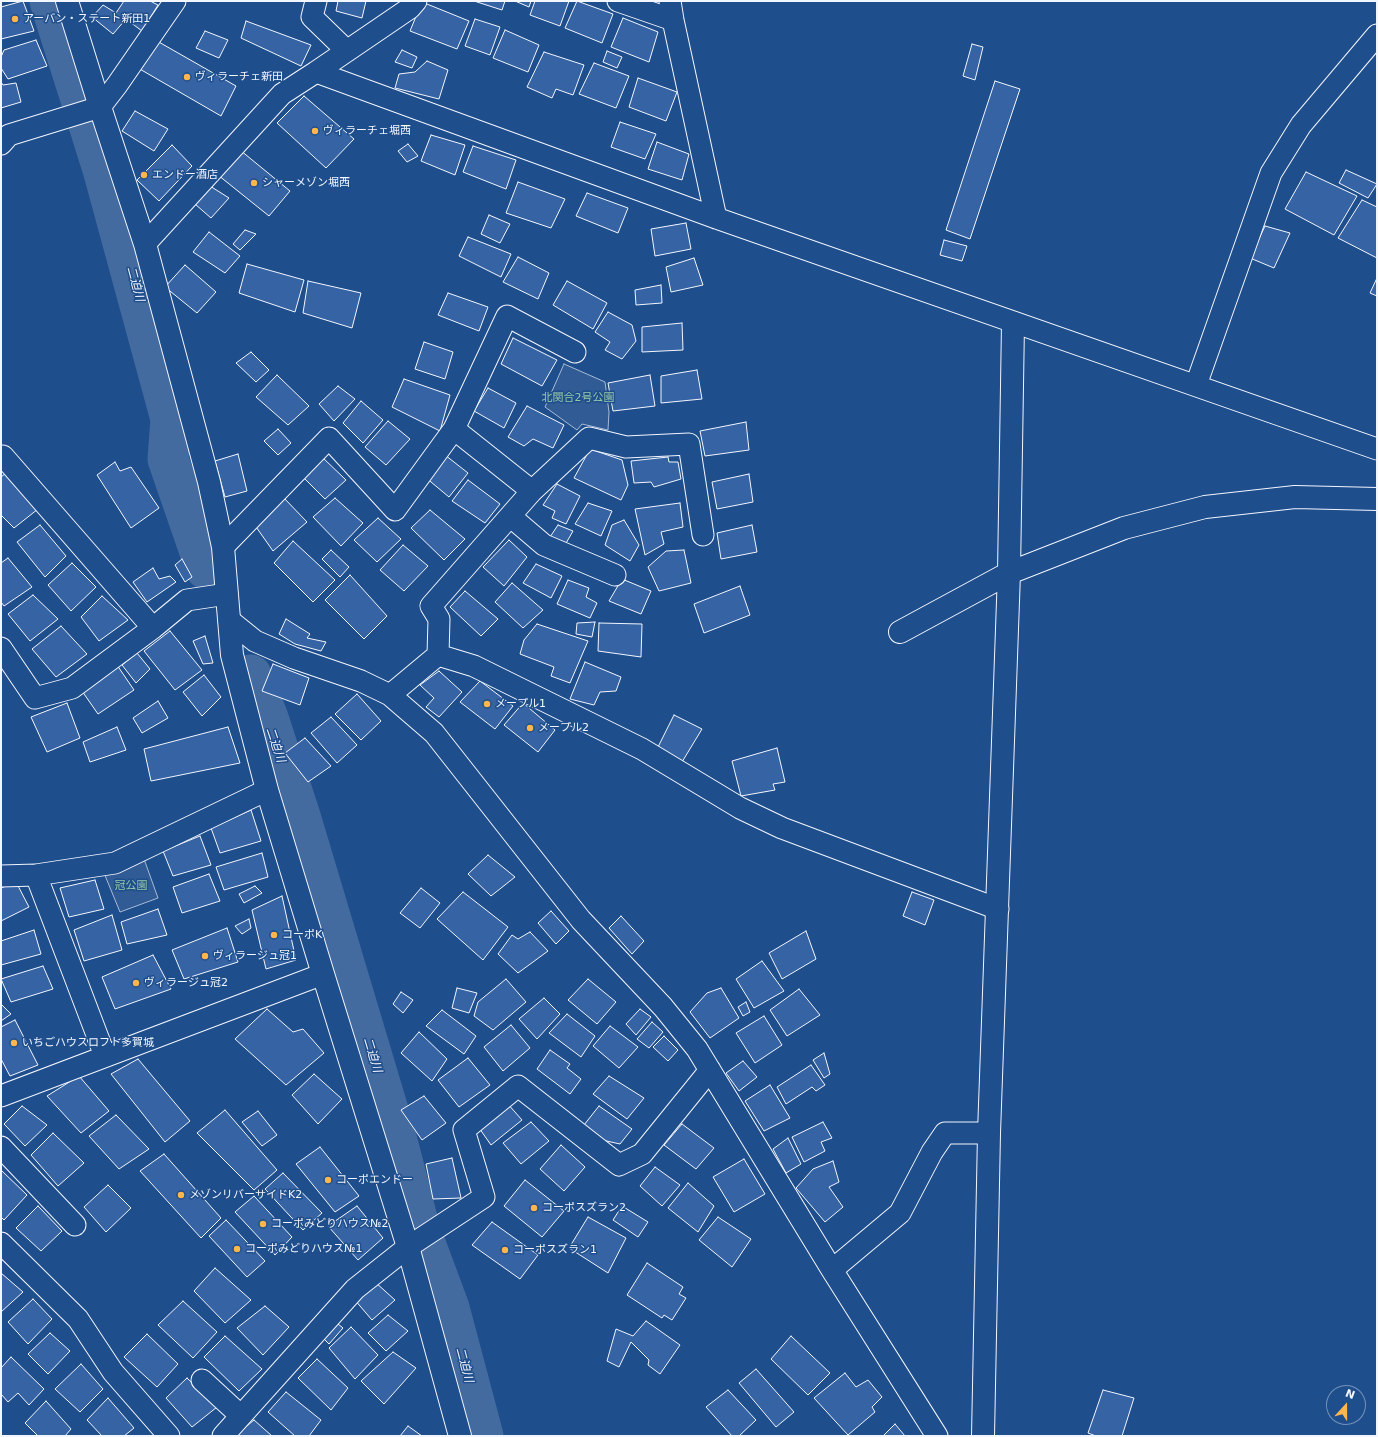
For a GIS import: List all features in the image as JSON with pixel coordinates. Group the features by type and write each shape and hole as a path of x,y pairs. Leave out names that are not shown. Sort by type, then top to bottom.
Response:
{"street":[{"path":"68,1 88,110 145,244 209,482 223,547 232,655 267,790 323,974 410,1245 460,1436"},
{"path":"1,144 9,135 88,110 116,85 175,1"},
{"path":"316,1 312,17 347,51"},
{"path":"145,244 282,94 410,8 416,1"},
{"path":"618,1 672,11 716,218"},
{"path":"1196,385 1271,173 1301,125 1377,35"},
{"path":"316,72 716,218 1377,449"},
{"path":"223,547 329,438 395,510 454,429 507,316 575,352"},
{"path":"983,1436 989,1133 1009,573 1013,323"},
{"path":"454,429 532,491"},
{"path":"390,695 438,655 439,619 431,606 532,491 589,438 626,447 689,444 703,535"},
{"path":"1,457 4,456 153,628"},
{"path":"900,632 1009,573 1124,528 1205,507 1294,498 1377,499"},
{"path":"510,516 544,545 615,575"},
{"path":"1,648 35,698 72,688 188,600 227,594"},
{"path":"229,620 255,641 294,658 361,681 390,695 434,733 581,920 662,1007 697,1050 832,1270 937,1436"},
{"path":"438,655 474,666 642,749 740,808 782,828 998,909"},
{"path":"1,876 36,875 115,862 267,790"},
{"path":"36,875 105,1056"},
{"path":"2,1094 323,974"},
{"path":"223,1436 355,1289 410,1245 437,1229 484,1197 464,1130 518,1086 618,1165 642,1154 710,1070"},
{"path":"832,1270 900,1213 932,1152 945,1133 989,1133"},
{"path":"1,1147 75,1225"},
{"path":"1,1243 78,1319 113,1372 169,1436"},
{"path":"202,1380 241,1416"}],"shaded area":[{"name":"北関合2号公園","path":"564,364 605,382 609,412 608,430 582,424 577,430 545,407"},
{"name":"冠公園","path":"144,859 158,898 120,912 104,873"}],"building":[{"name":"アーバン・ステート新田1","path":"23,1 34,31 1,39 1,7"},
{"path":"124,1 150,1 158,5 142,31 126,19 113,34 92,17 103,5 116,13"},
{"path":"338,1 366,1 362,18 336,11"},
{"path":"474,1 505,1 502,10"},
{"path":"515,1 531,1 529,7"},
{"path":"535,1 569,1 560,26 530,15"},
{"path":"577,1 613,14 602,43 565,28"},
{"path":"422,2 469,21 457,49 410,31"},
{"path":"623,18 658,32 649,62 611,47"},
{"path":"475,19 500,27 490,55 465,46"},
{"path":"246,21 311,45 301,66 241,38"},
{"path":"505,30 539,45 528,72 493,58"},
{"path":"205,31 228,40 219,58 196,48"},
{"path":"36,40 47,66 8,79 1,68 1,57 4,50"},
{"name":"ヴィラーチェ新田","path":"157,41 236,86 221,116 138,68"},
{"path":"972,44 983,47 975,80 963,76"},
{"path":"402,50 417,57 412,68 395,62"},
{"path":"607,51 622,57 617,68 603,62"},
{"path":"544,52 584,65 573,95 556,89 552,98 527,87"},
{"path":"427,61 448,70 439,99 395,88 399,74 415,72"},
{"path":"594,63 629,76 616,108 579,94"},
{"path":"638,78 677,92 666,121 629,107"},
{"path":"995,81 1020,89 970,239 946,230"},
{"path":"1,82 3,85 16,83 21,102 1,108"},
{"name":"ヴィラーチェ堀西","path":"304,96 354,139 326,168 277,123"},
{"path":"135,111 168,129 154,151 122,131"},
{"path":"620,122 656,134 645,159 611,147"},
{"path":"431,135 465,145 455,175 421,161"},
{"path":"657,142 689,154 682,180 648,169"},
{"path":"408,144 418,156 407,162 398,151"},
{"path":"172,145 192,166 159,201 137,180"},
{"path":"473,146 516,160 506,189 463,172"},
{"name":"シャーメゾン堀西","path":"240,150 290,191 269,216 218,175"},
{"path":"1346,170 1377,184 1368,198 1339,183"},
{"path":"1306,172 1357,196 1334,235 1285,209"},
{"path":"518,182 565,199 551,228 506,213"},
{"path":"210,186 229,198 211,218 195,204"},
{"path":"587,193 628,208 618,233 576,216"},
{"path":"1362,200 1377,207 1377,258 1338,238"},
{"path":"489,215 510,224 500,243 481,234"},
{"path":"686,223 691,249 655,256 651,229"},
{"path":"1265,226 1290,233 1274,268 1250,258"},
{"path":"245,230 256,234 240,250 233,244"},
{"path":"209,232 240,256 225,273 193,252"},
{"path":"468,237 511,254 501,277 459,256"},
{"path":"944,240 967,246 962,261 940,255"},
{"path":"518,257 549,273 538,299 503,282"},
{"path":"694,258 703,285 671,292 666,267"},
{"path":"247,264 304,280 295,312 239,293"},
{"path":"185,265 216,292 197,313 165,287"},
{"path":"1377,278 1377,296 1370,293"},
{"path":"308,281 361,293 352,328 303,313"},
{"path":"567,281 607,303 593,329 553,305"},
{"path":"661,285 662,303 636,305 635,290"},
{"path":"448,293 488,307 479,331 438,315"},
{"path":"608,312 632,325 636,341 622,359 605,350 610,342 595,332"},
{"path":"682,323 683,350 642,352 642,327"},
{"path":"513,338 557,360 542,386 501,364"},
{"path":"424,342 453,352 445,379 415,369"},
{"path":"251,352 269,370 256,382 236,363"},
{"path":"697,370 702,399 661,403 661,376"},
{"path":"277,375 309,406 288,425 256,397"},
{"path":"650,375 655,406 613,411 608,383"},
{"path":"404,379 450,395 440,431 392,407"},
{"path":"338,386 355,399 334,421 319,404"},
{"path":"488,388 516,403 504,428 474,411"},
{"path":"361,401 383,420 363,443 343,423"},
{"path":"527,406 564,425 553,448 533,439 524,446 508,437"},
{"path":"388,421 410,439 386,465 365,447"},
{"path":"746,422 749,450 705,456 700,431"},
{"path":"278,429 291,443 278,455 264,441"},
{"path":"590,449 622,460 628,485 621,500 574,478"},
{"path":"238,454 247,491 225,497 215,461"},
{"path":"445,455 468,473 449,497 425,477"},
{"path":"322,457 346,480 325,499 304,478"},
{"path":"668,457 669,462 678,462 681,479 654,487 651,482 634,483 631,461"},
{"path":"115,462 120,471 131,467 159,508 131,528 97,475"},
{"path":"6,473 38,509 14,528 1,515 1,477"},
{"path":"749,474 753,502 717,509 712,482"},
{"path":"468,480 500,504 485,523 452,501"},
{"path":"557,484 580,496 566,524 552,518 555,511 543,505"},
{"path":"283,497 307,522 273,551 254,524"},
{"path":"335,498 363,523 341,546 313,517"},
{"path":"588,503 612,511 601,536 575,524"},
{"path":"680,503 683,527 661,532 664,544 645,555 635,509"},
{"path":"430,510 465,539 444,560 411,528"},
{"path":"378,518 401,539 377,562 354,540"},
{"path":"624,520 639,545 630,561 605,545 612,525"},
{"path":"40,525 66,556 45,577 17,542"},
{"path":"558,525 573,531 565,545 550,537"},
{"path":"752,525 757,552 721,559 717,533"},
{"path":"509,540 527,557 504,586 483,567"},
{"path":"293,541 335,580 313,602 274,563"},
{"path":"403,545 428,566 404,591 380,570"},
{"path":"331,550 349,567 340,577 322,559"},
{"path":"684,550 691,583 659,591 648,567 666,551"},
{"path":"8,558 32,587 4,606 1,602 1,563"},
{"path":"182,559 192,577 185,582 175,565"},
{"path":"72,563 96,587 71,611 48,585"},
{"path":"536,564 562,576 551,598 523,583"},
{"path":"153,568 159,579 170,576 176,582 147,602 133,582"},
{"path":"350,575 387,616 364,639 325,600"},
{"path":"622,579 651,591 641,614 609,601"},
{"path":"568,580 589,588 586,597 597,603 590,618 557,604"},
{"path":"512,583 543,610 523,628 495,602"},
{"path":"740,586 750,615 704,633 694,604"},
{"path":"465,591 498,619 481,636 450,607"},
{"path":"33,595 58,619 30,641 8,614"},
{"path":"102,596 128,620 99,641 81,617"},
{"path":"286,619 310,634 307,638 326,642 321,651 295,644 279,634"},
{"path":"595,622 592,637 576,634 577,623"},
{"path":"599,623 642,624 641,657 598,651"},
{"path":"537,624 588,641 570,683 551,676 554,667 520,654 524,640"},
{"path":"61,626 87,654 56,677 32,649"},
{"path":"170,631 202,670 175,690 144,651"},
{"path":"205,636 213,663 203,664 193,641"},
{"path":"137,653 150,669 136,683 122,665"},
{"path":"585,662 621,677 616,691 600,692 594,705 570,699"},
{"path":"273,664 309,678 300,705 262,691"},
{"path":"117,665 134,690 98,714 82,691"},
{"path":"439,671 462,692 439,717 426,707 434,698 420,685"},
{"path":"204,675 221,697 202,716 183,692"},
{"name":"メープル1","path":"480,681 513,706 495,729 460,702"},
{"path":"357,694 381,721 361,740 335,714"},
{"path":"158,701 168,718 142,733 133,718"},
{"path":"67,703 80,738 47,752 31,717"},
{"name":"メープル2","path":"523,703 555,730 538,752 504,725"},
{"path":"674,715 702,729 682,762 657,749"},
{"path":"331,717 357,745 337,763 311,733"},
{"path":"117,727 126,750 90,762 83,742"},
{"path":"228,727 240,763 151,781 144,749"},
{"path":"305,738 331,766 308,782 285,753"},
{"path":"777,748 785,782 773,784 775,790 741,796 732,761"},
{"path":"251,810 261,841 220,853 211,828"},
{"path":"200,836 211,865 173,876 163,851"},
{"path":"262,853 268,877 224,890 216,867"},
{"path":"488,855 515,877 491,896 468,874"},
{"path":"209,874 220,901 182,913 173,887"},
{"path":"95,880 104,909 69,917 60,888"},
{"path":"16,882 29,907 1,921 1,888"},
{"path":"255,886 262,893 244,903 239,894"},
{"path":"421,888 440,903 420,928 400,913"},
{"path":"463,892 508,927 483,960 437,919"},
{"path":"912,892 934,900 925,925 903,916"},
{"name":"コーポK","path":"282,896 296,960 266,969 252,910"},
{"path":"158,909 167,935 127,944 121,922"},
{"path":"551,911 569,931 556,944 538,923"},
{"path":"112,915 122,950 84,961 74,930"},
{"path":"621,916 644,941 632,954 609,928"},
{"path":"249,919 251,928 242,934 235,926"},
{"name":"ヴィラージュ冠1","path":"227,928 238,962 184,979 172,950"},
{"path":"34,930 41,954 1,965 1,941"},
{"path":"806,931 816,959 782,979 769,953"},
{"path":"530,932 548,951 518,973 498,954 512,935 518,939"},
{"name":"ヴィラージュ冠2","path":"153,955 171,989 115,1009 102,977"},
{"path":"762,961 784,991 754,1008 736,979"},
{"path":"43,966 53,989 11,1002 1,979"},
{"path":"506,979 526,1002 493,1030 474,1016 478,1002"},
{"path":"588,979 616,1002 597,1024 568,1000"},
{"path":"457,988 477,993 469,1013 452,1008"},
{"path":"721,988 739,1018 710,1038 690,1012 707,993"},
{"path":"799,989 820,1015 787,1036 770,1010"},
{"path":"401,992 413,1000 403,1013 393,1004"},
{"path":"544,998 560,1014 537,1039 519,1019"},
{"path":"746,1002 750,1012 743,1016 738,1007"},
{"path":"1,1004 11,1014 1,1021"},
{"path":"267,1009 293,1032 303,1029 324,1053 286,1085 235,1039"},
{"path":"640,1009 651,1017 636,1035 626,1024"},
{"path":"442,1010 476,1036 464,1054 426,1026"},
{"path":"567,1014 595,1036 581,1057 549,1033"},
{"path":"764,1016 782,1045 755,1063 736,1033"},
{"name":"いちごハウスロフト多賀城","path":"15,1020 38,1065 10,1076 1,1059 1,1027"},
{"path":"652,1022 663,1032 649,1048 637,1039"},
{"path":"511,1025 530,1048 503,1071 484,1047"},
{"path":"610,1026 638,1047 619,1068 593,1046"},
{"path":"419,1032 447,1059 432,1081 401,1053"},
{"path":"664,1036 678,1050 668,1061 653,1047"},
{"path":"550,1050 570,1064 567,1068 581,1079 570,1094 537,1069"},
{"path":"824,1053 830,1074 824,1078 813,1060"},
{"path":"468,1058 490,1085 459,1107 438,1080"},
{"path":"138,1059 190,1121 165,1142 111,1074"},
{"path":"743,1061 757,1077 739,1091 726,1073"},
{"path":"811,1065 825,1085 816,1091 812,1087 786,1104 777,1087"},
{"path":"314,1074 342,1099 318,1124 292,1095"},
{"path":"79,1076 109,1111 81,1133 47,1096"},
{"path":"609,1076 644,1098 627,1119 593,1094"},
{"path":"770,1085 790,1118 764,1131 745,1101"},
{"path":"424,1096 446,1123 422,1140 401,1110"},
{"path":"507,1103 522,1120 491,1145 477,1125"},
{"path":"22,1106 47,1125 25,1146 4,1124"},
{"path":"599,1106 632,1129 620,1144 602,1140 584,1125"},
{"path":"225,1110 277,1170 254,1190 197,1133"},
{"path":"258,1111 277,1135 262,1146 242,1122"},
{"path":"116,1115 149,1149 119,1169 89,1136"},
{"path":"531,1122 549,1141 521,1164 503,1143"},
{"path":"823,1122 832,1138 821,1142 825,1151 804,1162 792,1137"},
{"path":"682,1124 714,1148 696,1169 664,1145"},
{"path":"53,1133 84,1163 58,1186 31,1155"},
{"path":"788,1138 801,1164 786,1173 773,1149"},
{"path":"561,1145 585,1167 564,1191 540,1169"},
{"name":"コーポエンドー","path":"320,1147 359,1196 335,1212 296,1164"},
{"name":"メゾンリバーサイドK2","path":"164,1154 221,1218 201,1238 140,1171"},
{"path":"452,1158 461,1198 433,1199 426,1164"},
{"path":"744,1159 765,1194 734,1212 713,1177"},
{"path":"833,1161 839,1182 829,1187 843,1207 825,1222 796,1188 813,1169"},
{"path":"655,1167 680,1185 662,1206 640,1186"},
{"path":"1,1170 27,1195 4,1220 1,1217"},
{"path":"283,1173 322,1213 303,1230 265,1189"},
{"name":"コーポスズラン2","path":"525,1180 564,1211 542,1237 504,1206"},
{"path":"688,1183 714,1206 698,1232 668,1208"},
{"path":"108,1185 131,1208 106,1232 84,1207"},
{"name":"コーポみどりハウス№2","path":"254,1196 292,1237 275,1255 235,1212"},
{"path":"38,1206 62,1231 41,1251 16,1228"},
{"path":"357,1206 383,1238 358,1260 328,1226"},
{"path":"622,1206 648,1222 638,1237 613,1220"},
{"path":"588,1217 626,1238 608,1273 569,1248"},
{"path":"718,1217 751,1239 732,1267 699,1240"},
{"name":"コーポみどりハウス№1","path":"226,1220 265,1261 247,1277 209,1236"},
{"name":"コーポスズラン1","path":"492,1222 538,1255 520,1279 472,1245"},
{"path":"647,1263 683,1287 679,1294 686,1298 672,1320 664,1315 662,1318 627,1295"},
{"path":"215,1268 251,1300 225,1323 194,1291"},
{"path":"1,1273 23,1292 1,1312"},
{"path":"375,1282 395,1300 372,1320 354,1299"},
{"path":"33,1299 52,1319 28,1344 8,1322"},
{"path":"183,1301 217,1332 193,1358 158,1325"},
{"path":"265,1306 289,1327 263,1355 237,1328"},
{"path":"388,1315 408,1331 386,1351 368,1333"},
{"path":"333,1320 343,1328 329,1344 319,1334"},
{"path":"646,1321 680,1345 660,1374 648,1365 649,1360 631,1342 619,1367 607,1361 616,1329 633,1336"},
{"path":"351,1327 378,1355 355,1379 329,1348"},
{"path":"50,1333 70,1351 48,1374 28,1354"},
{"path":"147,1334 178,1364 157,1387 124,1357"},
{"path":"225,1336 262,1369 239,1391 204,1357"},
{"path":"791,1336 830,1373 808,1395 771,1359"},
{"path":"393,1352 416,1368 384,1404 361,1381"},
{"path":"11,1357 44,1389 29,1405 18,1393 8,1402 1,1394 1,1368"},
{"path":"317,1359 348,1388 331,1410 298,1378"},
{"path":"81,1364 103,1389 80,1412 55,1389"},
{"path":"756,1369 794,1412 776,1427 739,1383"},
{"path":"845,1373 856,1387 868,1380 882,1397 872,1407 875,1412 848,1435 814,1398"},
{"path":"187,1378 217,1407 192,1427 166,1398"},
{"path":"728,1390 756,1420 739,1436 732,1436 706,1407"},
{"path":"1103,1390 1134,1398 1122,1436 1096,1436 1088,1433"},
{"path":"286,1392 321,1420 309,1436 295,1436 268,1412"},
{"path":"108,1398 134,1428 124,1436 102,1436 87,1420"},
{"path":"46,1401 71,1429 65,1436 38,1436 25,1423"},
{"path":"254,1420 272,1436 235,1436"},
{"path":"895,1424 905,1436 883,1436"},
{"path":"408,1426 422,1436 400,1436"}],"waterway":[{"name":"二迫川","path":"50,1 103,169 171,419 168,459 206,569"},
{"name":"二迫川","path":"251,675 268,718 299,813 396,1137 420,1230 449,1308 483,1436"}],"place":[{"name":"アーバン・ステート新田1","path":"15,19"},
{"name":"ヴィラーチェ新田","path":"187,77"},
{"name":"ヴィラーチェ堀西","path":"315,131"},
{"name":"エンドー酒店","path":"144,175"},
{"name":"シャーメゾン堀西","path":"254,183"},
{"name":"メープル1","path":"487,704"},
{"name":"メープル2","path":"530,728"},
{"name":"コーポK","path":"274,935"},
{"name":"ヴィラージュ冠1","path":"205,956"},
{"name":"ヴィラージュ冠2","path":"136,983"},
{"name":"いちごハウスロフト多賀城","path":"14,1043"},
{"name":"コーポエンドー","path":"328,1180"},
{"name":"メゾンリバーサイドK2","path":"181,1195"},
{"name":"コーポスズラン2","path":"534,1208"},
{"name":"コーポみどりハウス№2","path":"263,1224"},
{"name":"コーポみどりハウス№1","path":"237,1249"},
{"name":"コーポスズラン1","path":"505,1250"}]}
